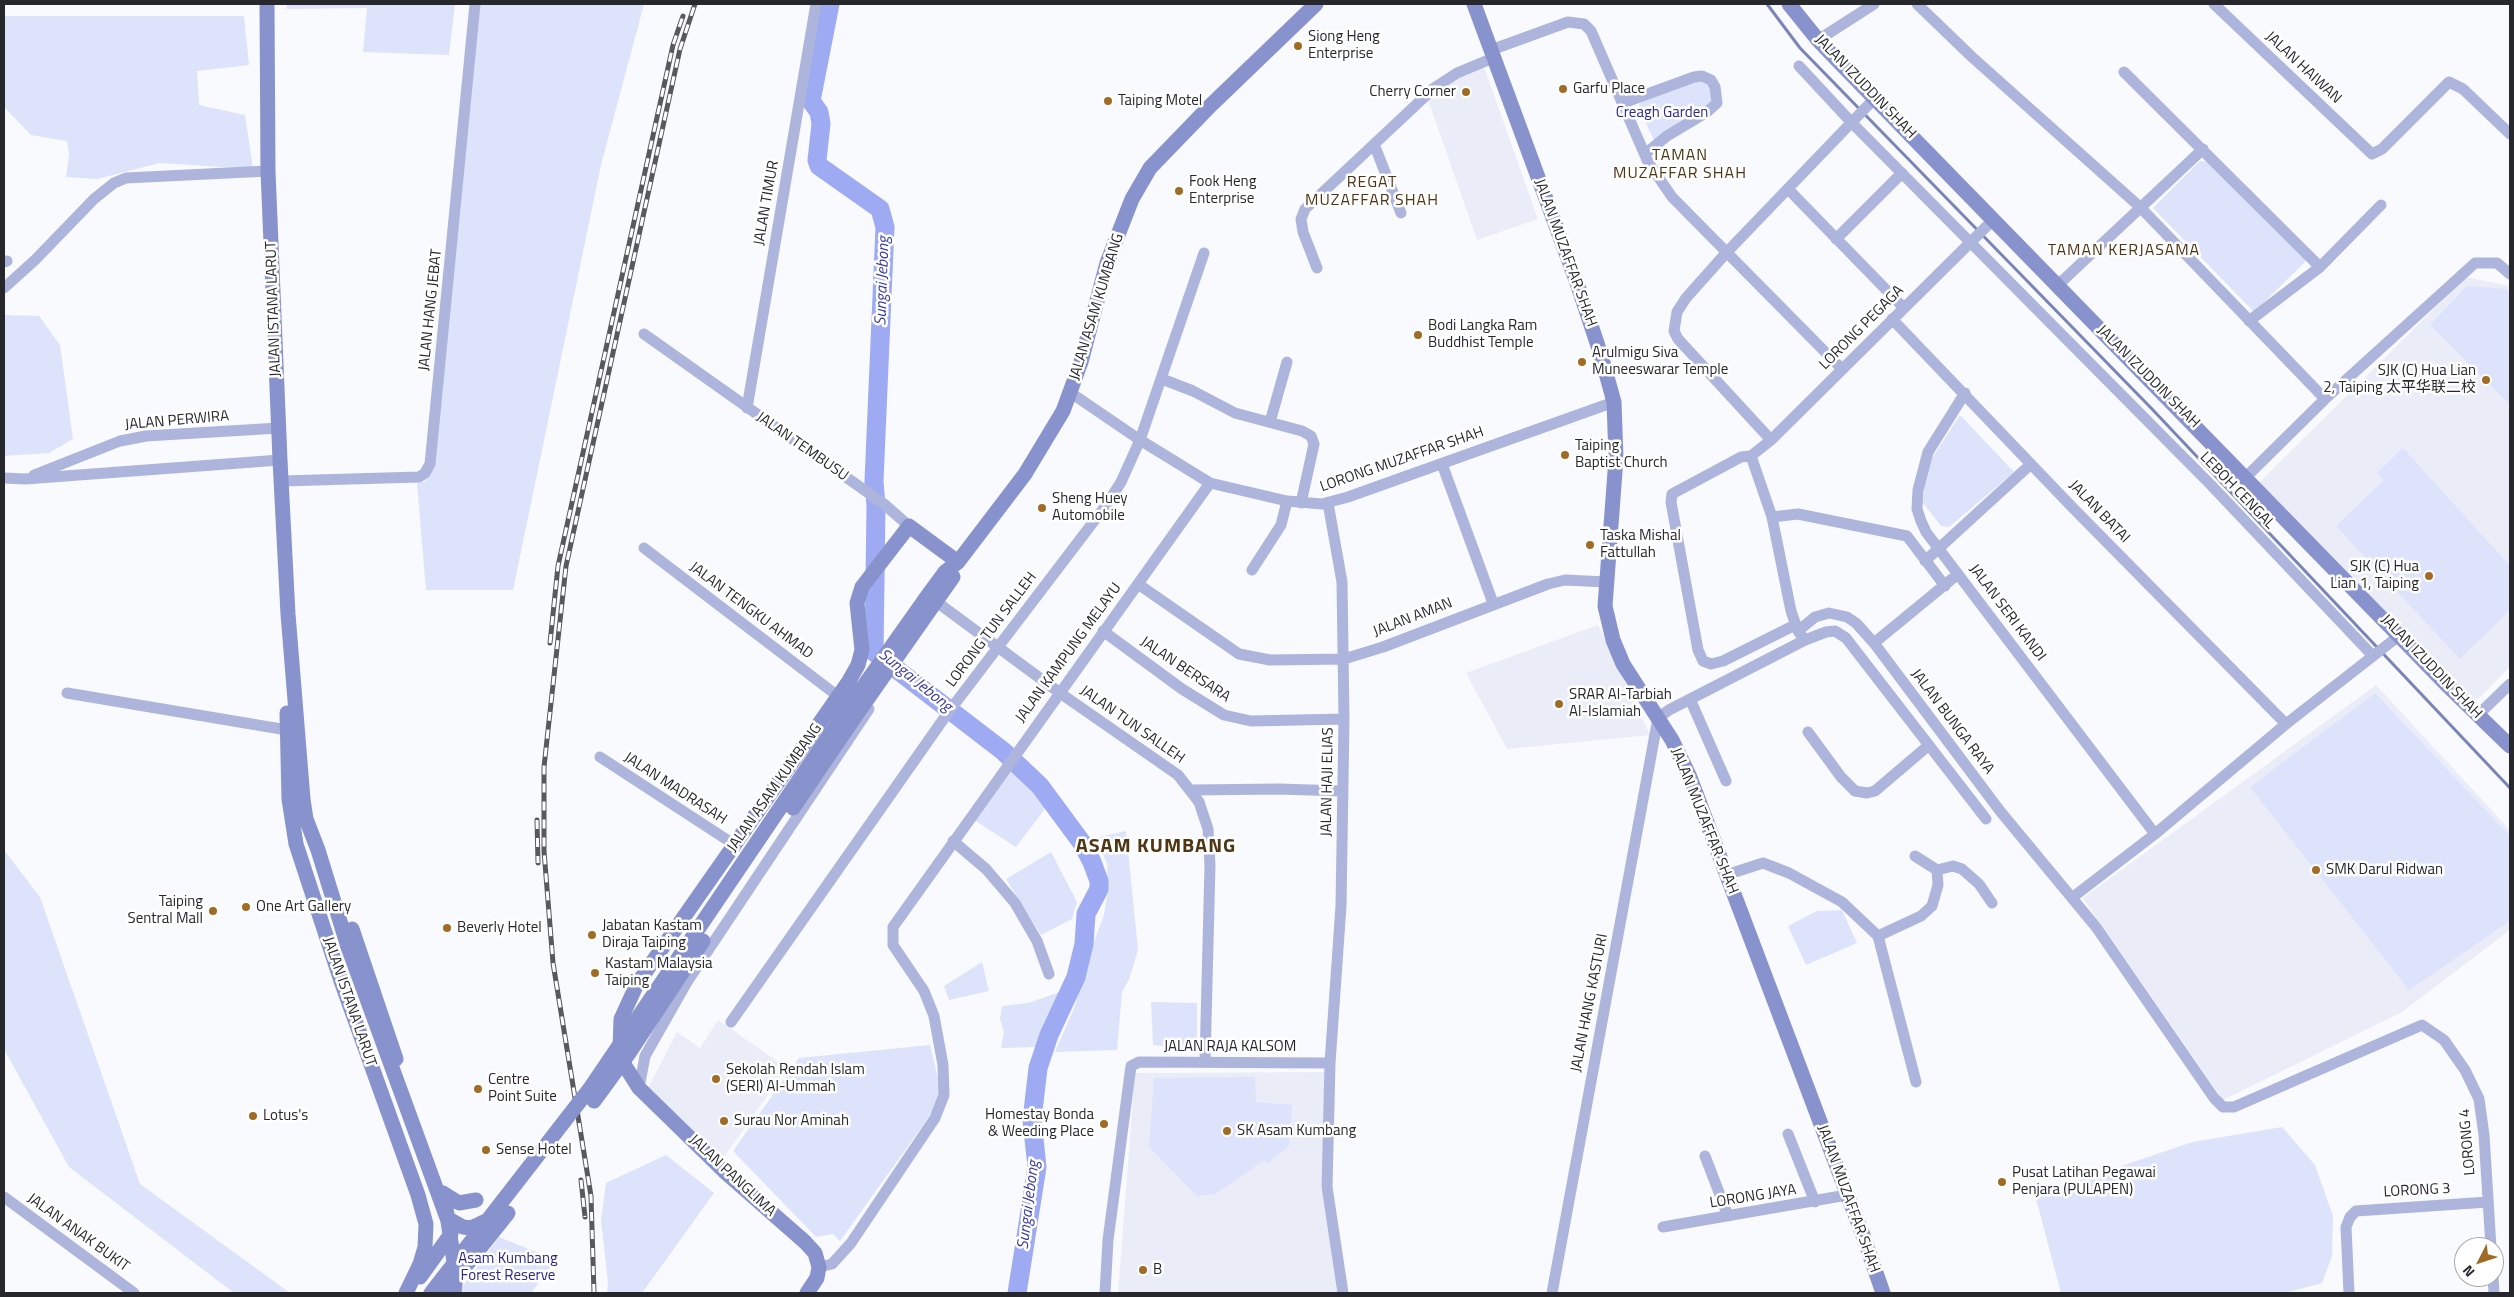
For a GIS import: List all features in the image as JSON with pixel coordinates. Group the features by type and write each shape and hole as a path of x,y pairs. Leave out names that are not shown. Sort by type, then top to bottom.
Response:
{"main road":[{"name":"JALAN ISTANA LARUT","path":"267,4 268,171 280,460 288,614 306,818 318,850 348,947 447,1218 464,1227 471,1228 489,1220"},
{"name":"JALAN ASAM KUMBANG","path":"431,1293 563,1125 846,721 879,678 932,599 945,572 958,562 1039,454 1071,393 1107,263 1132,199 1150,168 1210,106 1316,4"},
{"name":"JALAN MUZAFFAR SHAH","path":"1474,4 1576,280 1601,355 1614,402 1616,458 1605,606 1613,640 1623,664 1658,718 1689,775 1883,1293"},
{"name":"JALAN IZUDDIN SHAH","path":"1790,4 1818,40 1863,111 1981,231 2058,285 2400,636 2510,746"},
{"name":"JALAN ASAM KUMBANG","path":"639,1088 625,1066 620,1051 619,1028 626,1005 638,984 839,697 860,658 857,603 862,587 909,526"},
{"name":"JALAN TEMBUSU","path":"909,526 958,562"},
{"name":"JALAN ISTANA LARUT","path":"288,614 287,730 289,799 296,844 341,981 418,1195 427,1228 420,1264 408,1293"},
{"name":"JALAN ASAM KUMBANG","path":"444,1293 558,1147 628,1053 846,721"},
{"name":"JALAN ISTANA LARUT","path":"318,850 330,870 338,889 443,1192 456,1275 454,1293"},
{"name":"JALAN PANGLIMA","path":"639,1088 724,1171 805,1242 815,1254 819,1267"},
{"path":"443,1192 459,1203 476,1200"},
{"path":"427,1228 440,1236 451,1234"},
{"path":"408,1293 451,1234"},
{"path":"807,1293 817,1278 819,1267"},
{"path":"408,1293 438,1268 448,1268 456,1275"}],"street":[{"name":"JALAN HANG JEBAT","path":"282,481 419,477 426,473 430,464 475,4"},
{"name":"JALAN TIMUR","path":"747,408 816,4"},
{"path":"1818,40 1874,4"},
{"path":"1918,4 1972,57 2140,207 2325,398"},
{"name":"JALAN HAIWAN","path":"2214,4 2372,154 2382,149 2449,82 2463,89 2510,134"},
{"path":"1317,268 1303,232 1301,219 1305,209 1434,88 1492,54 1568,22 1584,24 1591,31 1603,54 1645,154 1672,197 1842,369"},
{"name":"LEBOH CENGAL","path":"1799,66 1863,111 1902,172 1981,231 2210,484 2378,653"},
{"path":"2124,72 2320,267"},
{"path":"1623,103 1694,76 1702,76 1711,80 1715,86 1717,103 1707,112 1667,136 1645,154"},
{"path":"1771,440 1678,339 1674,331 1677,312 1686,298 1727,252 1863,111"},
{"path":"1374,144 1401,213"},
{"path":"2058,285 2203,149"},
{"path":"4,288 36,260 94,199 114,183 126,178 268,171"},
{"path":"1836,239 1902,172"},
{"path":"1788,189 1904,308"},
{"path":"2249,321 2320,267 2382,205"},
{"name":"LORONG PEGAGA","path":"1751,456 1771,440 1981,231"},
{"name":"LORONG TUN SALLEH","path":"731,1022 947,714 1122,482 1140,440 1162,379 1204,253"},
{"path":"2246,477 2325,398 2475,262 2497,263 2510,274"},
{"name":"JALAN BATAI","path":"1892,319 2286,724"},
{"name":"JALAN TEMBUSU","path":"644,334 884,504 909,526"},
{"path":"1270,422 1287,362"},
{"path":"1162,379 1192,391 1235,413 1270,422 1311,436 1314,444 1301,503"},
{"name":"LORONG MUZAFFAR SHAH","path":"1071,393 1140,440 1210,483 1301,503 1328,503 1614,402"},
{"name":"JALAN SERI KANDI","path":"1965,393 1928,452 1918,490 1917,509 1921,521 1958,574 2155,834"},
{"name":"JALAN PERWIRA","path":"25,479 120,441 146,436 279,428"},
{"path":"1740,456 1751,456 1772,517 1799,632 1723,661 1711,664 1703,661 1698,650 1671,502 1672,494 1740,456"},
{"name":"JALAN PERWIRA","path":"4,478 25,479 280,460"},
{"path":"1442,464 1493,603"},
{"path":"1926,561 2031,464"},
{"name":"JALAN KAMPUNG MELAYU","path":"819,1267 829,1266 839,1258 935,1118 944,1096 942,1065 930,1007 924,991 893,945 892,932 902,912 1210,483"},
{"path":"1252,570 1281,525 1287,501"},
{"name":"JALAN HAJI ELIAS","path":"1328,503 1342,582 1344,660 1341,906 1330,1063 1328,1195 1343,1293"},
{"path":"1772,517 1798,514 1897,533 1912,542 1945,586"},
{"name":"JALAN TENGKU AHMAD","path":"644,548 839,697"},
{"path":"1874,643 1958,574"},
{"name":"JALAN AMAN","path":"1138,584 1239,654 1260,660 1344,660 1548,584 1565,580 1606,582"},
{"name":"JALAN TUN SALLEH","path":"932,599 1060,693 1178,775 1192,790 1199,802 1208,829 1210,865 1206,1062"},
{"name":"JALAN BUNGA RAYA","path":"1658,718 1799,632 1815,617 1829,613 1837,614 1856,623 1874,643 2000,811 2073,897 2157,1014 2214,1098 2223,1107 2234,1107 2422,1025"},
{"name":"JALAN BERSARA","path":"1103,632 1188,694 1224,715 1252,721 1344,719"},
{"name":"JALAN BUNGA RAYA","path":"1799,632 1835,632 1846,638 1986,819"},
{"path":"2073,897 2155,834 2286,724 2400,636"},
{"name":"JALAN ASAM KUMBANG","path":"639,1088 645,1056 687,982 853,734 875,698 879,678"},
{"path":"2478,715 2510,684"},
{"path":"67,693 287,730"},
{"path":"1690,699 1726,781"},
{"name":"JALAN HANG KASTURI","path":"1552,1293 1658,718"},
{"path":"1808,732 1841,777 1854,791 1867,793 1875,792 1929,745"},
{"name":"JALAN MADRASAH","path":"600,757 735,845"},
{"path":"1192,790 1279,789 1342,791"},
{"path":"953,841 986,869 1015,903 1037,941 1049,974"},
{"path":"1914,856 1938,870 1953,866 1962,869 1979,884 1992,903"},
{"path":"1726,875 1763,863 1789,873 1842,902 1878,936 1916,1082"},
{"path":"1878,936 1921,916 1932,906 1938,885 1938,870"},
{"name":"LORONG 4","path":"2422,1025 2444,1040 2465,1070 2479,1099 2484,1135 2490,1237"},
{"name":"JALAN RAJA KALSOM","path":"1105,1293 1108,1240 1131,1066 1139,1062 1330,1063"},
{"path":"1788,1134 1815,1202"},
{"path":"1705,1156 1728,1216"},
{"name":"LORONG JAYA","path":"1663,1227 1847,1195"},
{"name":"JALAN ANAK BUKIT","path":"4,1197 134,1293"},
{"name":"LORONG 3","path":"2349,1293 2346,1228 2350,1217 2361,1209 2488,1202"}],"shaded area":[{"path":"1484,67 1538,219 1477,240 1424,88"},
{"name":"SJK (C) Hua Lian 1, Taiping","path":"2466,277 2510,286 2510,667 2473,704 2258,484"},
{"name":"SRAR Al-Tarbiah Al-Islamiah","path":"1598,625 1650,735 1507,749 1466,673"},
{"name":"SMK Darul Ridwan","path":"2376,685 2510,830 2510,930 2402,1012 2223,1100 2083,898"},
{"name":"Sekolah Rendah Islam (SERI) Al-Ummah","path":"718,1020 787,1068 722,1160 647,1090 677,1032 700,1048"},
{"name":"SK Asam Kumbang","path":"1326,1072 1321,1189 1340,1293 1118,1293 1135,1073"}],"green space":[{"path":"287,4 455,4 449,55 363,52 367,8 287,9"},
{"path":"477,4 644,4 601,165 513,590 426,590 417,483 425,481 432,469"},
{"path":"4,16 244,16 249,65 197,71 199,105 245,115 253,169 160,163 97,179 66,177 69,154 67,141 31,135 4,107"},
{"name":"Creagh Garden","path":"1689,80 1705,81 1715,97 1706,109 1654,140 1639,109 1639,105 1642,101"},
{"path":"2200,161 2211,162 2307,260 2254,312 2153,208"},
{"name":"SJK (C) Hua Lian 2, Taiping 太平华联二校","path":"2467,286 2506,289 2510,293 2510,405 2430,325"},
{"path":"4,315 39,316 60,345 73,439 49,453 4,456"},
{"path":"1960,415 2014,472 1949,527 1941,526 1923,503 1925,478 1932,458"},
{"path":"2403,448 2510,566 2510,610 2460,659 2336,526 2383,481 2377,473"},
{"path":"2375,693 2510,836 2510,921 2409,990 2250,787"},
{"path":"1010,765 1034,787 1047,806 1016,847 974,820"},
{"path":"1126,831 1138,950 1129,979 1122,992 1117,1050 1055,1052 1075,1006 1087,960 1104,915 1108,890 1107,863 1095,838"},
{"path":"4,850 40,897 140,1184 290,1293 234,1293 69,1167 4,1049"},
{"path":"1051,852 1077,902 1072,919 1041,935 1006,879"},
{"path":"1842,910 1857,943 1806,965 1788,926 1817,911"},
{"path":"982,962 989,991 949,1000 944,986"},
{"path":"1060,992 1037,1047 1001,1048 1004,1032 1000,1019 1002,1006 1028,1003"},
{"path":"1151,1002 1197,1003 1197,1050 1153,1045"},
{"path":"930,1045 942,1095 926,1121 840,1241 833,1234 816,1237 733,1151 799,1058"},
{"path":"1255,1077 1256,1102 1292,1105 1289,1146 1268,1163 1263,1161 1215,1194 1197,1196 1149,1147 1154,1078"},
{"path":"2282,1127 2315,1165 2333,1216 2332,1256 2322,1283 2285,1293 2061,1293 2035,1195 2193,1142"},
{"path":"666,1155 714,1193 642,1293 607,1293 608,1283 601,1220 606,1183"},
{"name":"Asam Kumbang Forest Reserve","path":"499,1237 556,1260 531,1293 458,1293"}],"waterway":[{"name":"Sungai Jebong","path":"830,4 811,101 819,112 821,124 817,160 819,166 880,209 885,227 874,481 876,507 874,652 1003,751 1040,786 1082,843 1099,881 1099,889 1086,914 1084,944 1076,977 1049,1035 1038,1068 1032,1120 1037,1167 1017,1293"},
{"path":"1767,4 1800,48 2152,409 2510,788"}],"railway":[{"path":"594,1293 591,1196 553,963 544,851 544,767 566,566 680,49 695,4"},
{"path":"550,643 558,566 673,45 683,16"},
{"path":"537,820 538,863"},
{"path":"581,1180 585,1217"}],"place":[{"name":"Siong Heng Enterprise","path":"1298,46"},
{"name":"Garfu Place","path":"1563,89"},
{"name":"Cherry Corner","path":"1466,92"},
{"name":"Taiping Motel","path":"1108,101"},
{"name":"Fook Heng Enterprise","path":"1179,191"},
{"name":"Bodi Langka Ram Buddhist Temple","path":"1418,335"},
{"name":"Arulmigu Siva Muneeswarar Temple","path":"1582,362"},
{"name":"SJK (C) Hua Lian 2, Taiping 太平华联二校","path":"2486,380"},
{"name":"Taiping Baptist Church","path":"1565,455"},
{"name":"Sheng Huey Automobile","path":"1042,508"},
{"name":"Taska Mishal Fattullah","path":"1590,545"},
{"name":"SJK (C) Hua Lian 1, Taiping","path":"2429,576"},
{"name":"SRAR Al-Tarbiah Al-Islamiah","path":"1559,704"},
{"name":"SMK Darul Ridwan","path":"2316,870"},
{"name":"One Art Gallery","path":"246,907"},
{"name":"Taiping Sentral Mall","path":"213,911"},
{"name":"Beverly Hotel","path":"447,928"},
{"name":"Jabatan Kastam Diraja Taiping","path":"592,935"},
{"name":"Kastam Malaysia Taiping","path":"595,973"},
{"name":"Sekolah Rendah Islam (SERI) Al-Ummah","path":"716,1079"},
{"name":"Centre Point Suite","path":"478,1089"},
{"name":"Lotus's","path":"253,1116"},
{"name":"Surau Nor Aminah","path":"724,1121"},
{"name":"Homestay Bonda & Weeding Place","path":"1104,1124"},
{"name":"SK Asam Kumbang","path":"1227,1131"},
{"name":"Sense Hotel","path":"486,1150"},
{"name":"Pusat Latihan Pegawai Penjara (PULAPEN)","path":"2002,1182"},
{"name":"B","path":"1143,1270"}],"district":[{"name":"TAMAN MUZAFFAR SHAH","path":"1680,165"},
{"name":"REGAT MUZAFFAR SHAH","path":"1372,192"},
{"name":"TAMAN KERJASAMA","path":"2124,251"},
{"name":"ASAM KUMBANG","path":"1156,847"}]}
